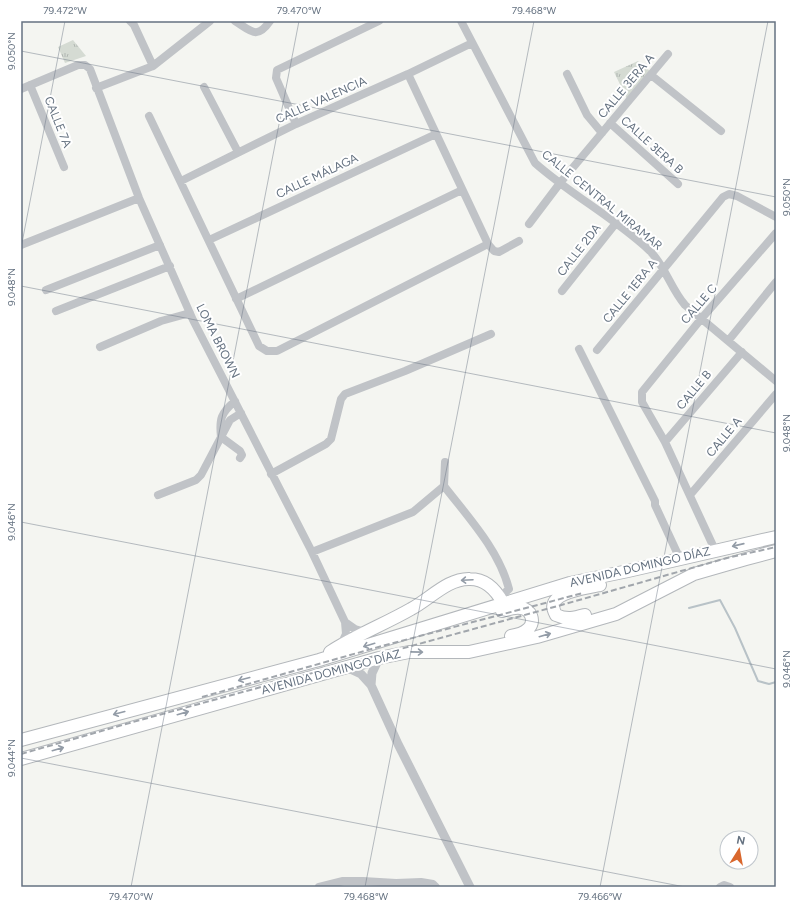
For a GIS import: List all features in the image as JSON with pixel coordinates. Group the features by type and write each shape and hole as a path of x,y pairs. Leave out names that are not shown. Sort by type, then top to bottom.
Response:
{"main road":[{"name":"AVENIDA DOMINGO DÍAZ","path":"22,737 320,660 417,630 501,600 776,536"},
{"name":"AVENIDA DOMINGO DÍAZ","path":"21,759 379,658 409,652 469,652 537,637 616,614 652,594 694,574 776,551"},
{"path":"628,571 606,583 558,597 554,603 556,615 562,618 570,619 652,594"},
{"path":"320,660 341,645 412,609 460,580 472,579 484,582 491,587 501,600"},
{"path":"417,630 470,620 514,608 523,608 529,611 532,618 532,625 528,630 521,634 442,652"}],"street":[{"path":"130,21 134,25 153,66"},
{"path":"235,21 256,32 264,30 270,21"},
{"path":"296,124 276,78 278,70 379,21"},
{"name":"CALLE CENTRAL MIRAMAR","path":"461,21 532,158 542,169 616,223 649,250 663,269 677,296 701,319 776,380"},
{"path":"96,88 153,66 208,22"},
{"name":"CALLE VALENCIA","path":"181,181 296,124 408,74 472,43"},
{"name":"CALLE 3ERA A","path":"529,224 560,183 668,54"},
{"name":"LOMA BROWN","path":"30,85 78,65 85,65 90,70 139,198 190,313 270,474 312,552 345,622"},
{"path":"408,74 488,244 494,251 499,252 519,242"},
{"name":"CALLE 3ERA A","path":"567,74 587,115 602,133"},
{"path":"651,75 721,131"},
{"path":"21,89 30,85"},
{"name":"CALLE 7A","path":"30,85 64,167"},
{"path":"204,87 238,152"},
{"path":"149,116 259,346 267,351 277,351 488,244"},
{"name":"CALLE 3ERA B","path":"610,123 678,184"},
{"name":"CALLE MÁLAGA","path":"209,240 436,134"},
{"path":"236,298 462,190"},
{"name":"CALLE 1ERA A","path":"597,350 723,197 729,194 737,196 776,217"},
{"path":"21,245 139,198"},
{"name":"CALLE 2DA","path":"562,291 616,223"},
{"name":"CALLE C","path":"665,442 642,402 642,392 701,319 776,233"},
{"path":"46,290 160,245"},
{"path":"56,311 170,266"},
{"path":"728,341 776,282"},
{"path":"100,347 161,321 190,313"},
{"path":"270,474 326,444 331,439 341,400 345,394 405,371 491,334"},
{"path":"579,349 655,501 659,502 682,559"},
{"name":"CALLE B","path":"665,442 742,352"},
{"name":"CALLE A","path":"690,495 776,394"},
{"path":"235,401 223,412 220,419 221,436 240,451 242,455 240,458"},
{"path":"158,495 196,480 201,475 230,420 241,413"},
{"path":"665,442 715,550"},
{"path":"446,462 444,486 480,532 505,576 508,589 501,600"},
{"path":"312,552 413,512 444,486"},
{"path":"345,622 355,629 365,632"},
{"path":"341,645 346,634 345,622"},
{"path":"371,685 372,673 379,658"},
{"path":"346,667 361,674 371,685 398,744 470,887"},
{"path":"319,887 343,881 363,881 396,883 421,882 433,884 436,887"},
{"path":"720,887 724,885 730,887"}],"green space":[{"path":"73,40 86,56 65,63 58,47"},
{"path":"638,61 650,71 627,99 614,72"}],"waterway":[{"path":"689,608 720,600 735,628 758,681 769,684 776,682"}],"railway":[{"path":"21,754 727,558 776,547"},
{"path":"202,697 382,646 583,593"}]}
